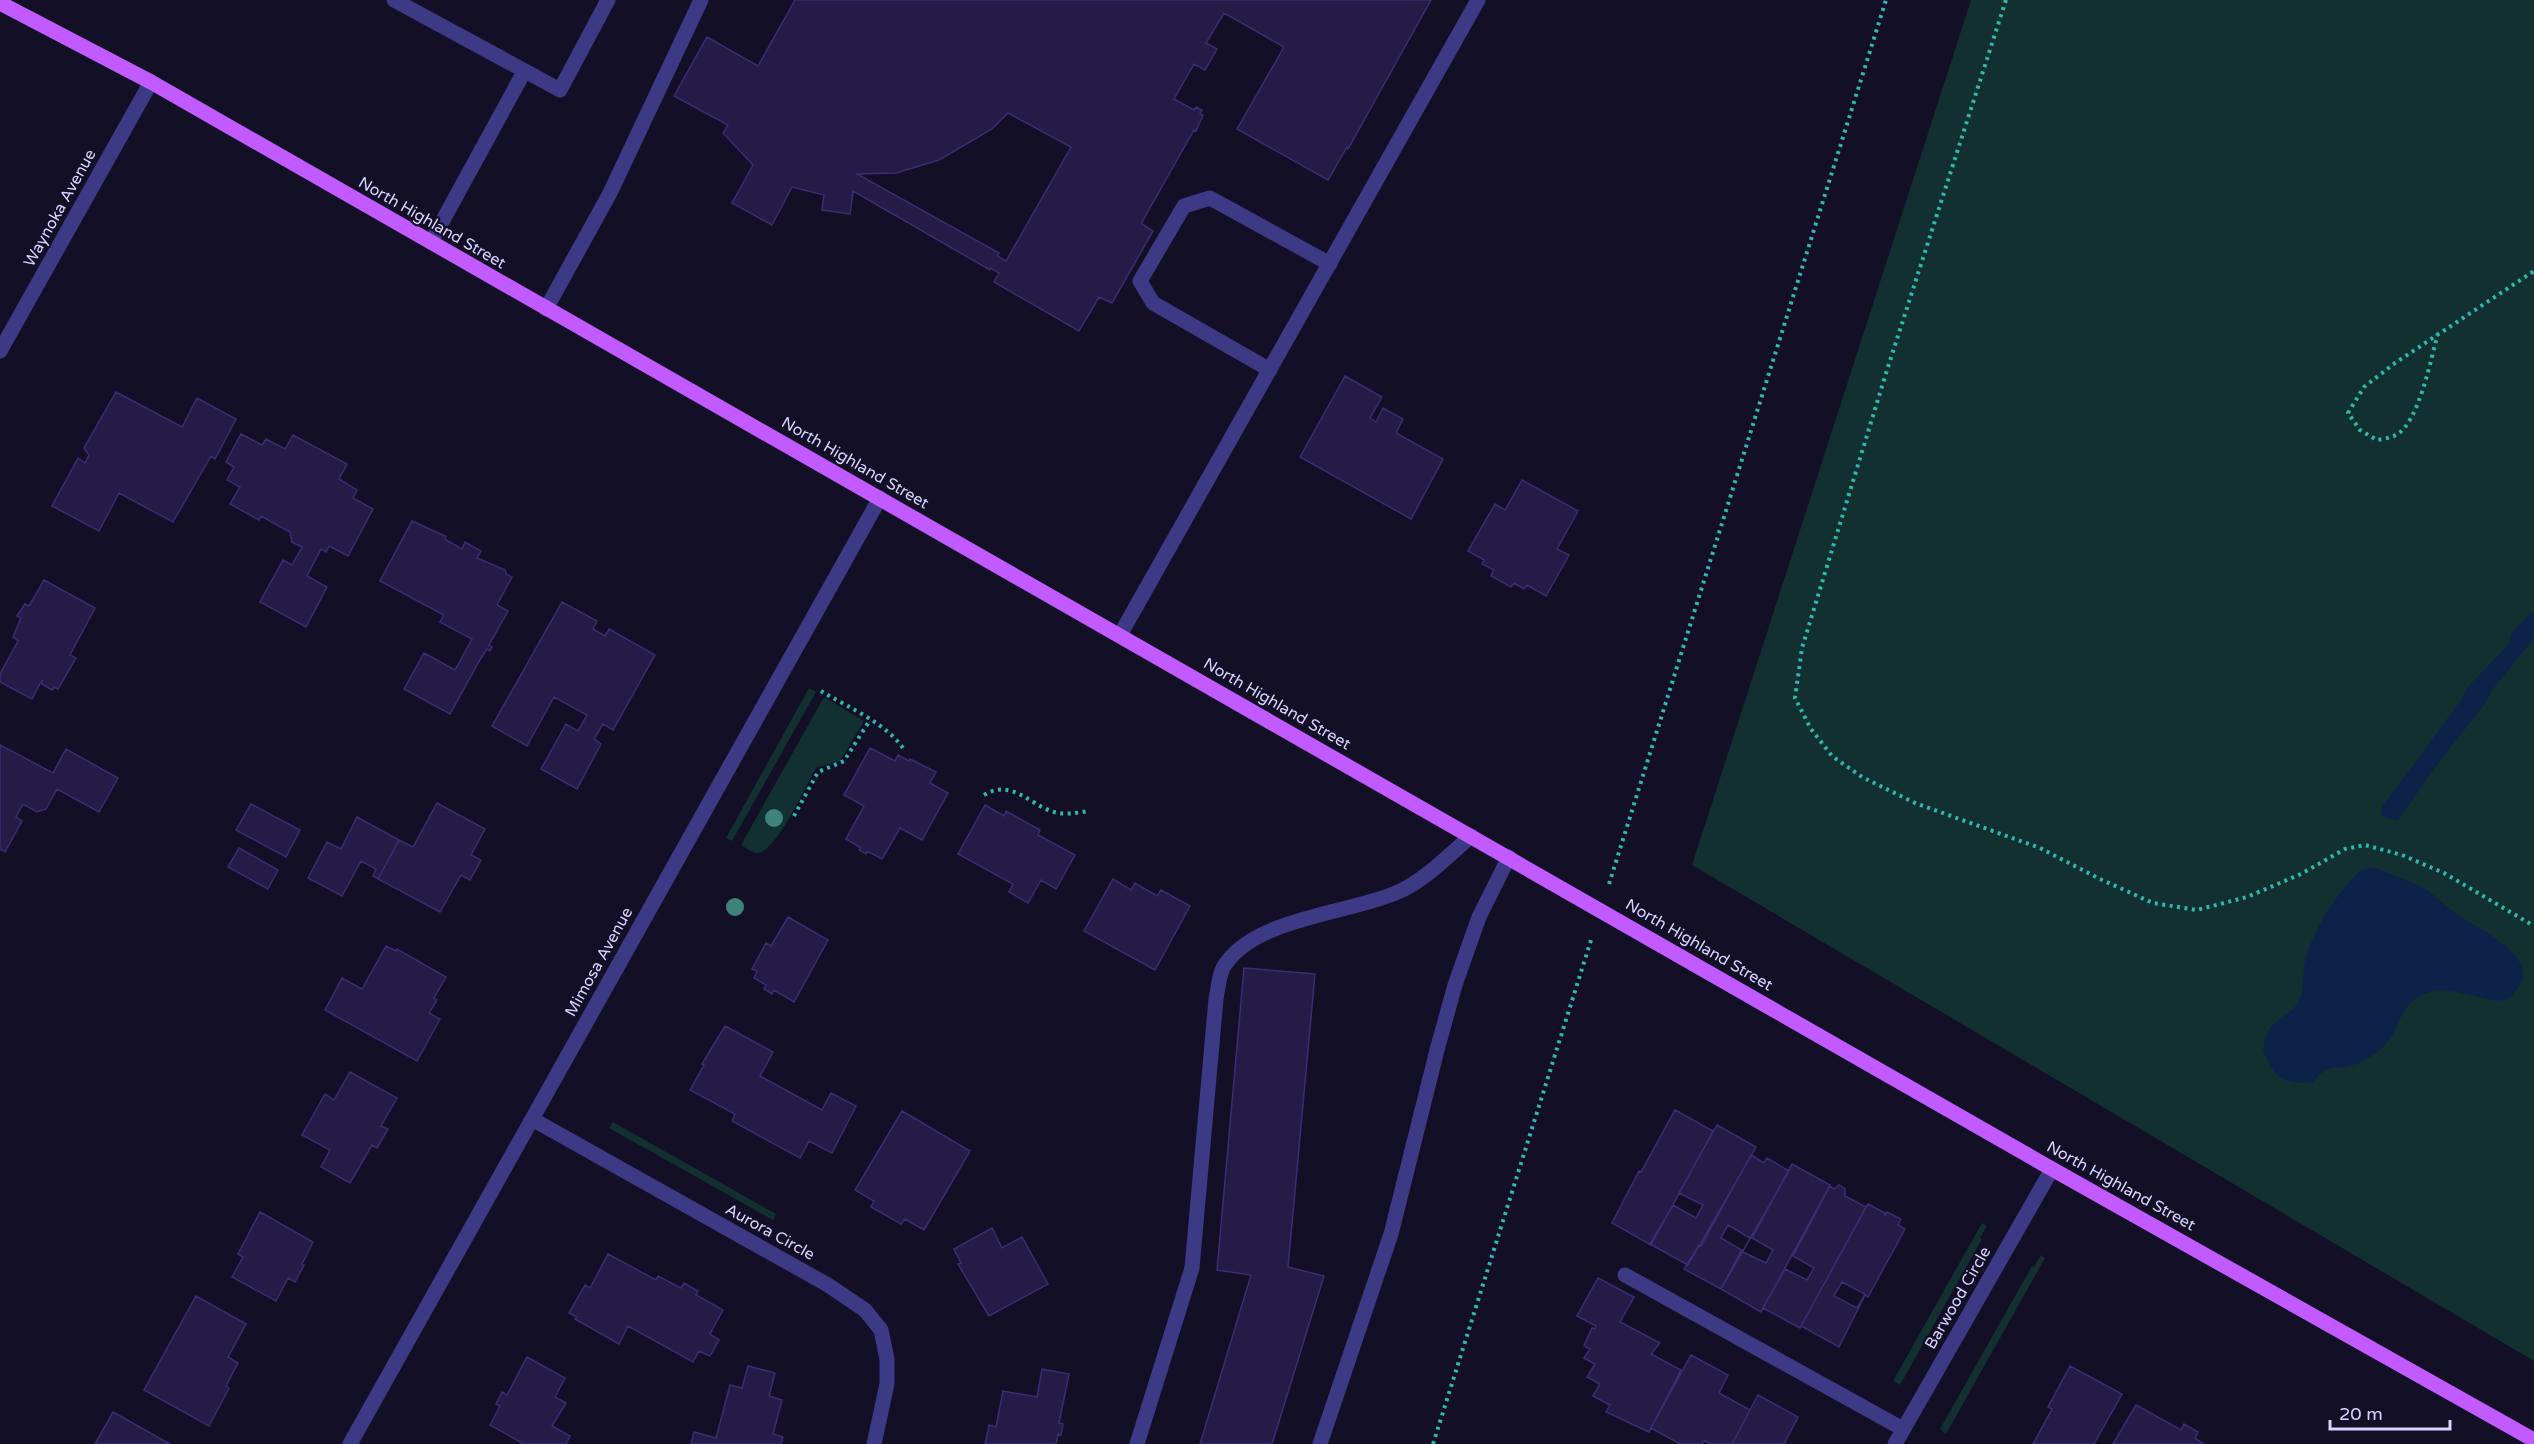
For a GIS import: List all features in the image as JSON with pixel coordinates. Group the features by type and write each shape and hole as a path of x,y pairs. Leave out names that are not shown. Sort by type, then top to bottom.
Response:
{"main road":[{"name":"North Highland Street","path":"0,3 152,82 2052,1169 2534,1440"}],"street":[{"path":"393,0 560,90 608,0"},
{"path":"546,309 610,193 701,0"},
{"path":"1120,635 1478,0"},
{"path":"431,242 524,72"},
{"name":"Waynoka Avenue","path":"0,351 152,82"},
{"path":"1270,370 1153,303 1140,281 1184,206 1210,198 1330,264"},
{"name":"Mimosa Avenue","path":"350,1444 880,498"},
{"path":"1137,1444 1192,1268 1216,999 1222,969 1235,951 1255,938 1298,921 1396,893 1417,882 1470,836"},
{"path":"1320,1444 1391,1234 1455,985 1479,917 1509,857"},
{"name":"Aurora Circle","path":"532,1119 819,1281 865,1310 881,1330 887,1359 885,1403 874,1444"},
{"name":"Barwood Circle","path":"1895,1444 2052,1169"},
{"path":"1625,1275 1903,1429"}],"path":[{"path":"1433,1444 1886,0"},
{"path":"2006,0 1880,392 1802,648 1795,698 1811,729 1832,756 1862,777 1915,803 2040,848 2153,903 2197,910 2247,897 2301,874 2345,849 2365,845 2402,855 2444,873 2534,926"},
{"path":"2438,333 2422,390 2410,421 2397,435 2377,440 2360,430 2348,413 2364,387 2438,333 2534,271"},
{"path":"821,691 870,720 899,741 905,751"},
{"path":"794,816 818,772 844,761 870,720"},
{"path":"984,795 992,790 1005,789 1017,792 1055,813 1088,812"}],"green space":[{"path":"1971,0 2534,0 2534,1361 1692,865"},
{"path":"809,688 816,692 732,841 726,838"},
{"path":"824,697 864,721 840,761 816,768 774,841 758,853 751,851 741,845"},
{"path":"613,1122 776,1214 773,1220 609,1128"},
{"path":"1982,1223 1987,1226 1980,1238 1982,1239 1900,1385 1893,1381"},
{"path":"2041,1255 2045,1258 1946,1434 1940,1429 2032,1266 2034,1267"}],"water":[{"path":"2534,610 2534,638 2492,690 2486,702 2430,774 2398,821 2382,816 2381,808 2462,699 2467,688 2509,644 2512,632"},
{"path":"2376,868 2427,890 2455,913 2500,941 2519,961 2523,972 2521,983 2513,995 2502,1000 2449,991 2429,992 2411,1002 2390,1039 2381,1049 2361,1062 2346,1067 2327,1069 2313,1082 2294,1082 2280,1077 2271,1066 2263,1049 2268,1032 2298,1003 2302,993 2308,950 2327,912 2344,888 2362,869"}],"building":[{"path":"795,0 1431,0 1348,149 1347,147 1328,180 1237,129 1284,47 1224,13 1206,43 1217,49 1205,70 1194,64 1174,99 1194,110 1196,107 1202,110 1200,114 1203,115 1196,131 1194,130 1142,222 1153,231 1112,303 1099,297 1079,331 994,282 999,273 991,268 990,270 853,191 850,214 822,210 824,195 792,187 772,225 732,203 753,165 723,133 728,125 674,96 707,37 758,66","holes":["1008,113 1071,147 1006,261 997,256 999,253 857,174 896,173 939,160 992,129"]},
{"path":"1345,376 1382,397 1370,418 1376,422 1383,408 1403,419 1396,433 1443,459 1411,519 1300,457"},
{"path":"116,392 182,427 197,398 236,419 215,459 211,456 173,522 119,493 99,531 52,506 78,458 85,463 89,455 84,448"},
{"path":"241,434 262,445 266,439 285,449 293,435 347,464 339,479 357,490 353,498 373,509 348,556 329,546 326,552 321,549 307,576 327,587 306,627 260,602 283,560 292,565 302,547 292,542 290,532 261,516 259,520 230,504 240,487 227,480 234,467 226,462"},
{"path":"1522,480 1578,511 1557,549 1569,555 1546,596 1527,585 1524,589 1514,583 1511,587 1491,576 1494,570 1482,564 1484,560 1468,551 1495,504 1505,510"},
{"path":"412,521 445,536 446,540 462,549 465,542 481,551 477,558 505,570 506,574 512,577 497,605 508,611 489,645 492,647 490,651 487,649 481,658 450,714 404,689 424,653 455,670 472,639 440,622 444,615 380,581"},
{"path":"44,580 95,608 70,655 76,658 58,689 54,687 52,690 42,684 42,680 32,699 0,682 0,674 18,641 13,637 21,618 17,616 25,604 29,606"},
{"path":"562,602 597,621 593,629 605,636 609,629 655,655 613,730 603,724 594,739 601,744 577,789 541,769 566,724 578,731 587,715 554,697 527,746 492,726"},
{"path":"0,745 53,773 66,749 118,778 99,812 57,789 46,809 37,812 23,804 16,817 22,821 5,852 0,849"},
{"path":"870,748 895,761 898,755 936,772 930,783 948,793 922,840 900,828 882,859 867,851 866,854 846,839 864,806 844,795"},
{"path":"437,803 485,829 471,855 481,860 470,880 461,875 440,912 378,879 399,840 413,847"},
{"path":"251,804 300,830 286,857 236,830"},
{"path":"985,805 1004,816 1006,811 1040,830 1038,835 1075,855 1056,889 1041,880 1028,903 1009,892 1013,884 958,854"},
{"path":"357,817 399,840 378,879 373,876 376,869 361,861 342,896 308,878 327,842 341,849"},
{"path":"239,848 278,870 268,889 228,867"},
{"path":"1113,879 1131,890 1135,883 1157,896 1161,890 1190,906 1155,970 1084,931"},
{"path":"788,917 828,940 794,1002 774,990 772,994 764,989 766,985 754,978 757,971 752,969 766,943 771,946"},
{"path":"386,946 396,951 397,949 446,977 434,998 437,1000 429,1013 440,1019 417,1061 325,1010 342,978 362,989"},
{"path":"1244,968 1315,974 1288,1267 1324,1276 1272,1444 1200,1444 1251,1275 1217,1270"},
{"path":"725,1026 773,1052 760,1076 822,1110 831,1093 856,1106 832,1153 809,1141 800,1158 732,1121 735,1114 690,1090 704,1065 702,1064"},
{"path":"350,1072 397,1098 381,1126 388,1129 377,1148 372,1145 350,1183 321,1167 330,1150 302,1135 325,1094 334,1100"},
{"path":"1675,1110 1713,1131 1651,1245 1612,1223"},
{"path":"902,1111 970,1151 924,1230 905,1219 901,1224 871,1207 874,1201 855,1190"},
{"path":"1717,1125 1756,1147 1688,1265 1650,1244 1673,1205 1696,1218 1703,1205 1679,1193"},
{"path":"1751,1155 1764,1163 1767,1158 1789,1171 1750,1238 1728,1225 1721,1238 1743,1251 1721,1289 1684,1269 1699,1245 1701,1246"},
{"path":"1792,1164 1830,1185 1761,1312 1721,1289 1741,1251 1766,1263 1773,1250 1752,1238"},
{"path":"1839,1185 1845,1189 1845,1196 1866,1207 1800,1328 1763,1308 1785,1269 1807,1280 1814,1268 1793,1256 1830,1186 1834,1189"},
{"path":"1868,1204 1885,1213 1885,1216 1887,1212 1901,1219 1898,1225 1905,1229 1868,1297 1865,1295 1839,1347 1801,1326","holes":["1842,1282 1865,1294 1857,1308 1834,1296"]},
{"path":"260,1212 313,1242 295,1282 288,1278 276,1301 232,1277 243,1257 238,1254"},
{"path":"992,1228 1002,1248 1022,1237 1048,1284 989,1316 958,1264 961,1263 954,1249"},
{"path":"608,1254 656,1280 658,1276 681,1288 684,1283 698,1291 696,1295 723,1310 710,1334 719,1340 710,1356 699,1351 693,1362 628,1326 619,1344 575,1319 577,1317 569,1313 585,1285 590,1288"},
{"path":"1598,1278 1634,1297 1620,1322 1660,1343 1651,1354 1681,1370 1649,1432 1606,1412 1610,1405 1593,1396 1600,1384 1587,1377 1595,1364 1584,1358 1590,1349 1584,1346 1592,1328 1595,1329 1596,1326 1577,1316"},
{"path":"196,1296 246,1324 228,1357 238,1363 226,1386 229,1388 209,1426 144,1390"},
{"path":"1691,1355 1728,1375 1719,1393 1750,1410 1732,1444 1711,1444 1704,1440 1702,1444 1680,1444 1651,1428"},
{"path":"527,1357 565,1378 555,1397 566,1403 552,1426 570,1436 566,1444 524,1444 490,1425 500,1406 496,1404 502,1392 507,1395"},
{"path":"748,1366 775,1373 769,1396 782,1400 773,1434 783,1437 781,1444 691,1444 694,1432 716,1438 730,1385 742,1388"},
{"path":"2070,1366 2122,1394 2094,1444 2033,1444 2052,1409 2048,1407"},
{"path":"1042,1369 1069,1374 1059,1423 1063,1424 1061,1435 1058,1434 1056,1444 985,1444 989,1425 996,1427 1003,1391 1037,1397"},
{"path":"1758,1395 1798,1417 1784,1444 1732,1444"},
{"path":"2136,1405 2181,1430 2184,1424 2198,1432 2195,1438 2204,1444 2113,1444"},
{"path":"113,1412 170,1444 95,1444"}]}
